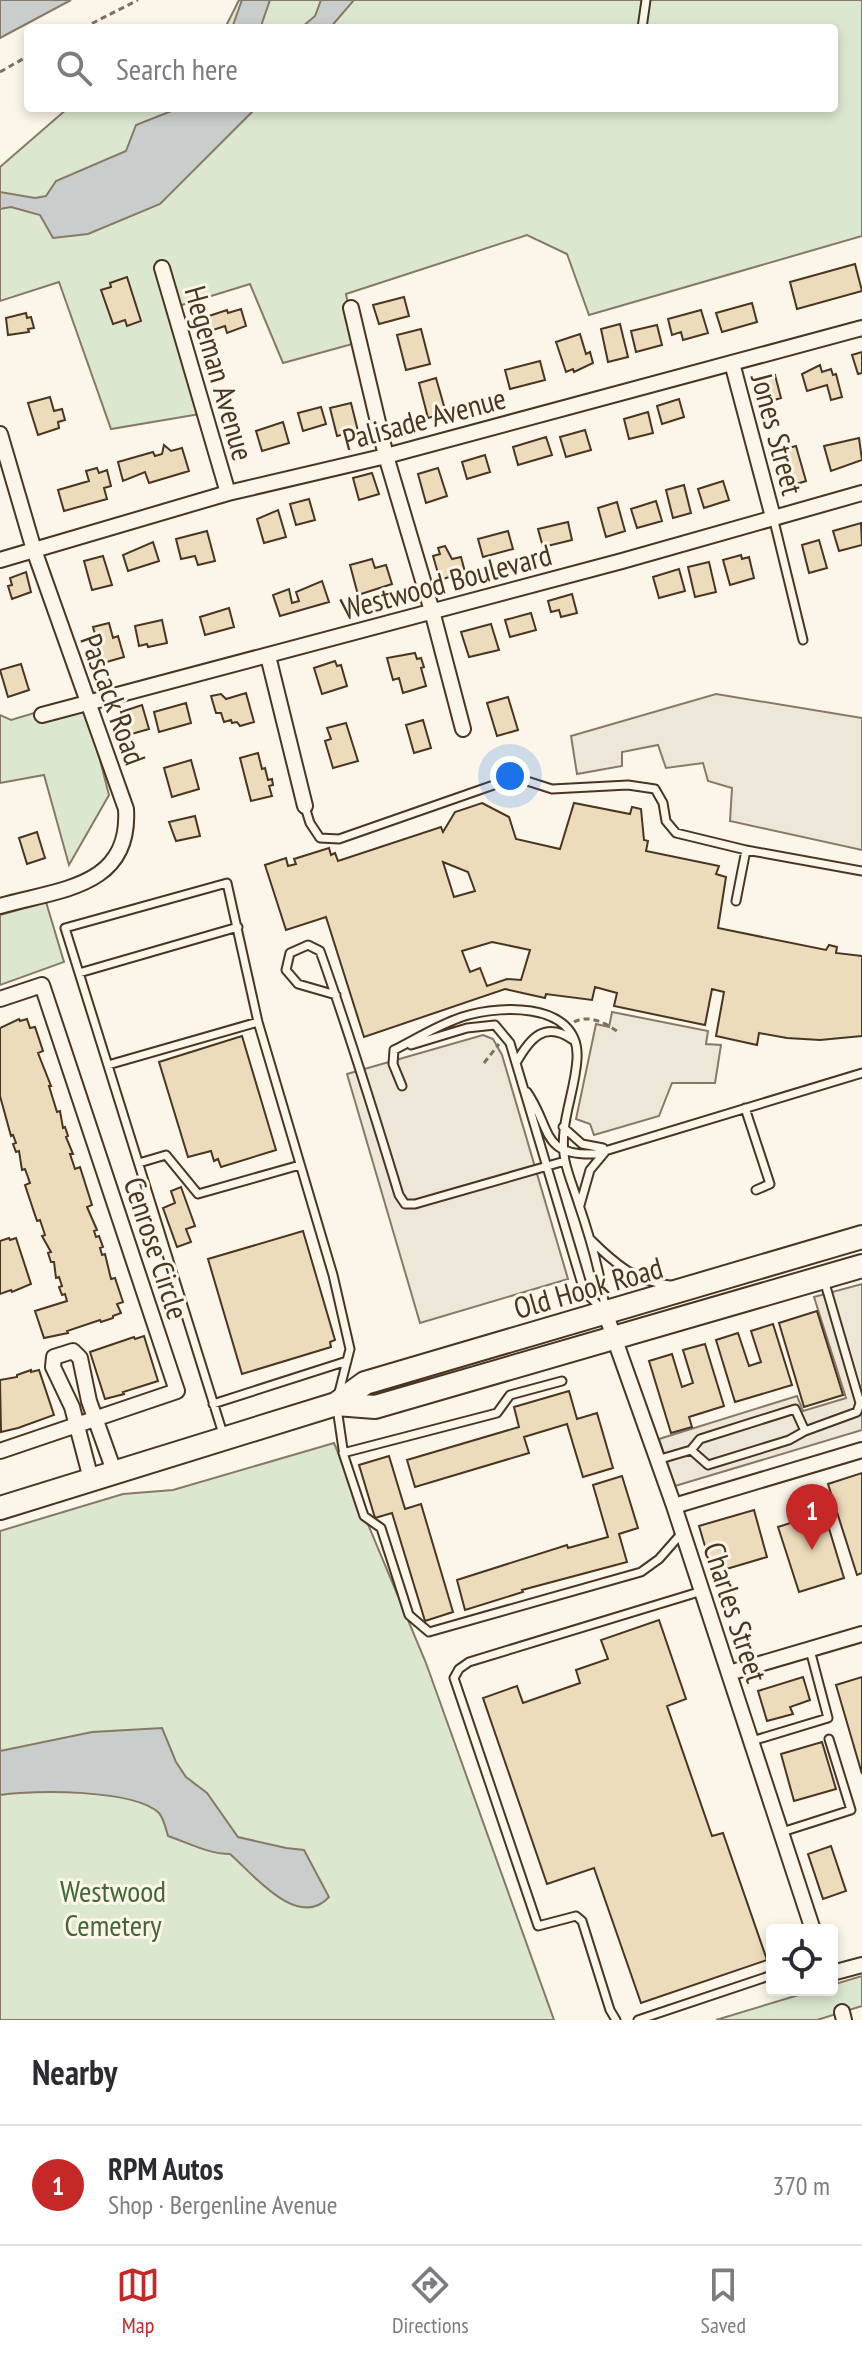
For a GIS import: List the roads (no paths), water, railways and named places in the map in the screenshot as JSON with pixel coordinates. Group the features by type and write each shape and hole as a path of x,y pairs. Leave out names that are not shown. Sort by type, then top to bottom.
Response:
{"main road":[{"name":"Old Hook Road","path":"0,1508 336,1404 365,1383 862,1237"},
{"name":"Old Hook Road","path":"336,1404 375,1407 862,1266"}],"street":[{"name":"Hegeman Avenue","path":"162,268 228,493"},
{"path":"351,308 386,456 463,729"},
{"name":"Palisade Avenue","path":"0,560 228,493 386,456 862,328"},
{"name":"Jones Street","path":"732,363 773,517"},
{"name":"Pascack Road","path":"0,434 34,550 126,809 127,831 121,851 108,868 90,881 0,906"},
{"name":"Westwood Boulevard","path":"42,715 622,561 862,493"},
{"path":"268,656 305,806"},
{"name":"Cenrose Circle","path":"0,999 42,985 177,1391 0,1451"},
{"name":"Charles Street","path":"605,1312 674,1506 811,1924"},
{"path":"91,1479 72,1407 53,1367 54,1357 73,1351 80,1358 95,1419 114,1471"},
{"path":"674,1506 862,1450"},
{"path":"729,1673 862,1634"},
{"path":"838,1971 862,1965"}],"lane":[{"path":"643,24 646,0"},
{"path":"773,517 803,640"},
{"path":"305,806 310,823 320,838 339,839 508,780 527,781 552,789 628,785 655,789 663,803 666,821 676,833 746,850 862,871"},
{"path":"736,901 746,850"},
{"path":"224,1438 65,928 227,883 258,1022 333,1275 350,1349 336,1404 343,1453 364,1516 381,1528 386,1537 409,1615 429,1632 641,1572 659,1559 682,1532"},
{"path":"79,973 238,927"},
{"path":"336,995 298,984 286,970 290,953 308,945 320,951 336,995 399,1195 405,1204 415,1204 565,1161"},
{"path":"394,1050 456,1018 492,1011 516,1008 550,1016 567,1025 575,1041 577,1058 563,1127 565,1161 602,1283 605,1312"},
{"path":"108,1065 258,1022"},
{"path":"394,1050 467,1028 495,1025 510,1043 584,1291 605,1312"},
{"path":"516,1063 535,1035 562,1032 575,1041"},
{"path":"394,1050 393,1064 402,1086"},
{"path":"522,1085 534,1103 551,1142 575,1155 595,1154 862,1073"},
{"path":"745,1108 770,1184 756,1190"},
{"path":"563,1127 582,1144 610,1148"},
{"path":"580,1206 590,1170 610,1148"},
{"path":"139,1163 166,1155 198,1194 300,1165"},
{"path":"589,1237 626,1272 660,1284 697,1287"},
{"path":"691,1450 708,1465 789,1440 857,1412 860,1403 823,1277"},
{"path":"213,1404 347,1361"},
{"path":"343,1453 497,1413 510,1395 562,1381"},
{"path":"657,1460 691,1450 700,1439 795,1409 805,1431"},
{"path":"616,2020 610,2010 582,1921 576,1916 538,1926 454,1678 459,1669 469,1662 702,1591"},
{"path":"752,1741 828,1718 810,1649"},
{"path":"782,1832 851,1810 829,1739"},
{"path":"638,2020 766,1977"}],"place":[{"name":"RPM Autos","path":"812,1550"}],"park label":[{"name":"Westwood Cemetery","path":"113,1907"}]}
